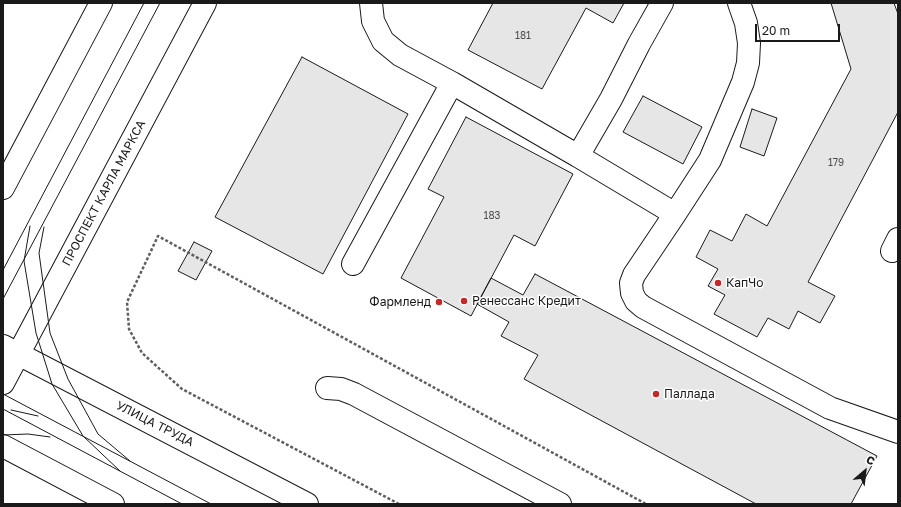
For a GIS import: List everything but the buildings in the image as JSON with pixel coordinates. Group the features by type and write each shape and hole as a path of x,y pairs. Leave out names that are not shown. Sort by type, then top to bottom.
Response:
{"main road":[{"path":"3,188 101,3"},
{"name":"ПРОСПЕКТ КАРЛА МАРКСА","path":"3,384 11,350 205,3"},
{"path":"371,3 373,21 383,40 400,55 452,83 675,214"},
{"path":"578,156 611,99 638,44 662,3"},
{"path":"739,3 746,23 749,43 748,63 743,82 710,160 634,275 631,284 632,293 636,301 643,307 830,408 898,432"},
{"path":"353,264 452,83"},
{"name":"УЛИЦА ТРУДА","path":"11,350 307,504"},
{"path":"327,388 354,394 560,504"},
{"path":"3,446 114,504"}],"path":[{"path":"399,504 182,389 142,353 129,329 127,302 158,236 646,504"}],"tram line":[{"path":"3,270 144,3"},
{"path":"3,299 160,3"},
{"path":"30,226 24,261 36,333 52,384 83,436 120,471"},
{"path":"44,227 39,253 50,333 68,379 98,434 130,461"},
{"path":"3,394 211,504"},
{"path":"3,409 182,504"},
{"path":"11,410 38,416"},
{"path":"3,435 28,434 50,437"}],"place":[{"name":"КапЧо","path":"718,283"},
{"name":"Ренессанс Кредит","path":"464,301"},
{"name":"Фармленд","path":"439,302"},
{"name":"Паллада","path":"656,394"}]}
